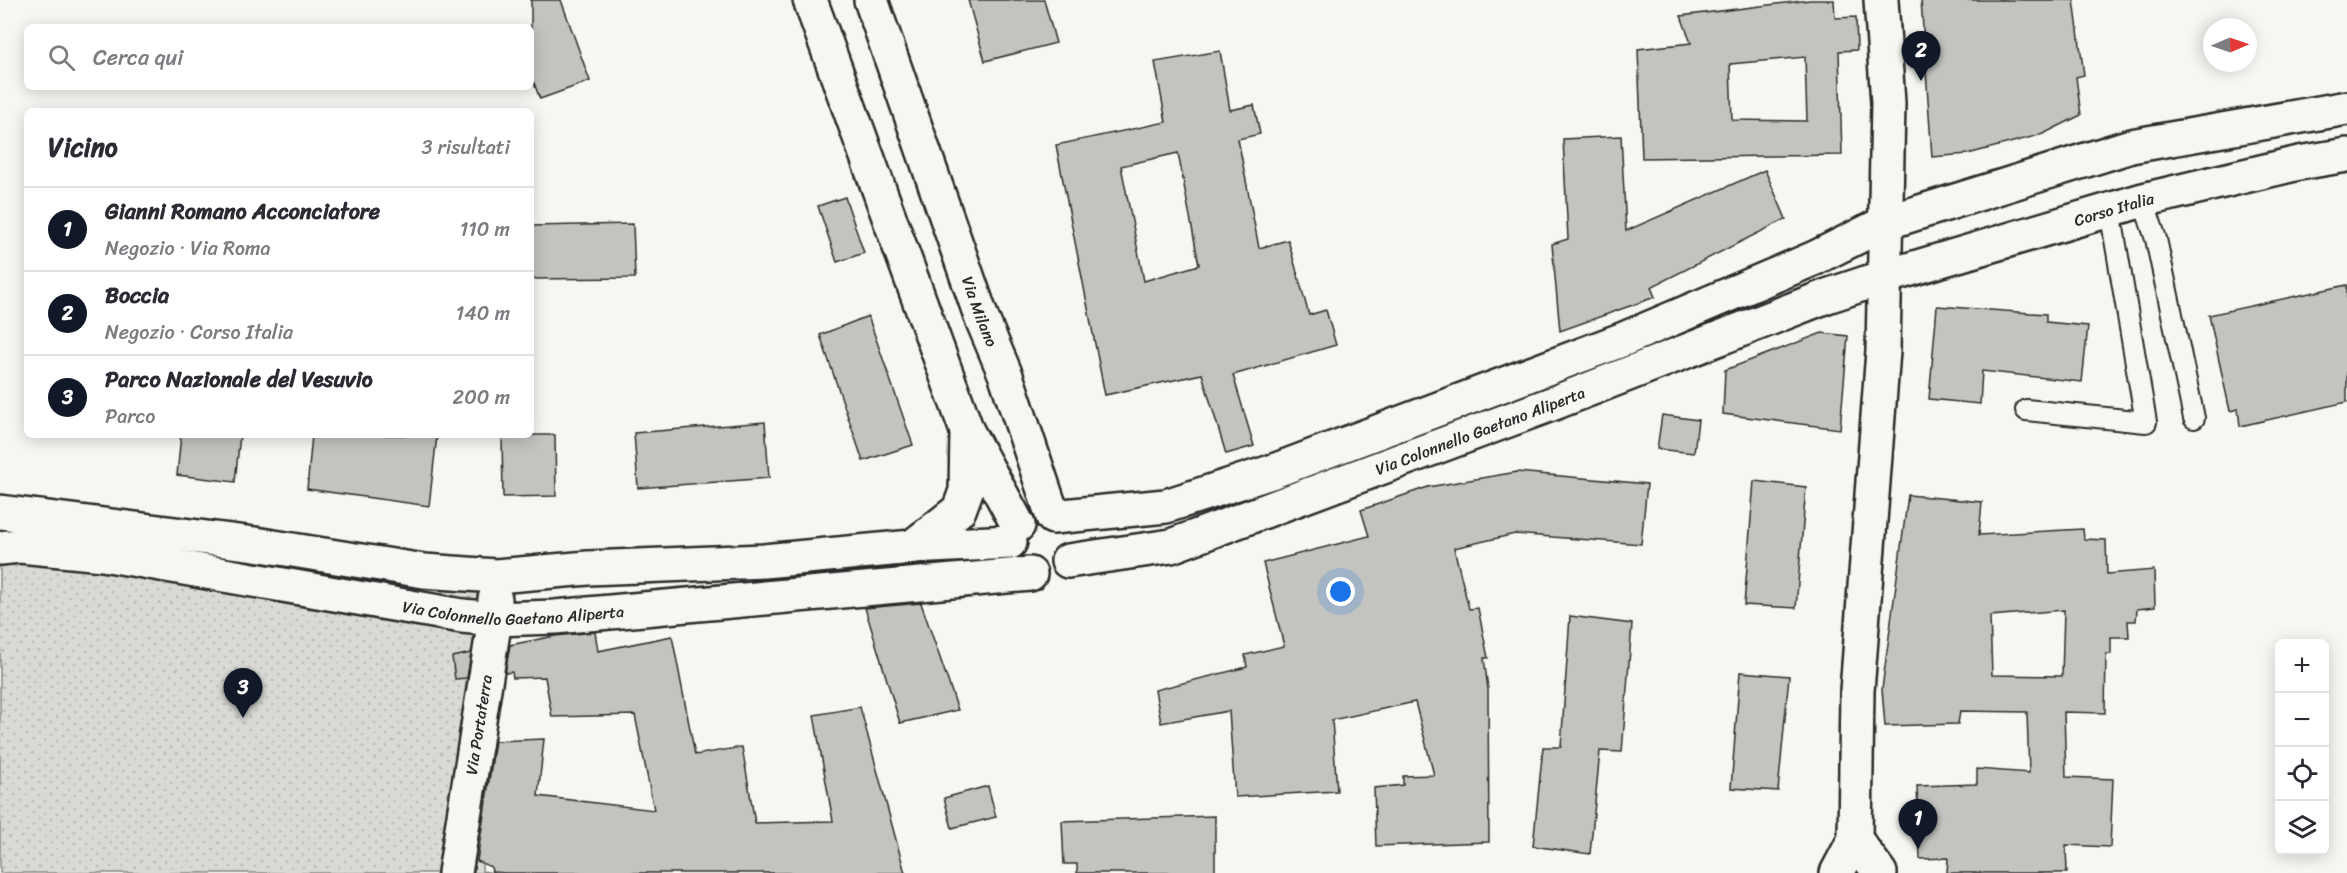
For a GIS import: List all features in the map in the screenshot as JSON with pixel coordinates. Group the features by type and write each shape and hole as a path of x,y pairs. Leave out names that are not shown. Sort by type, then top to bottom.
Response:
{"street":[{"path":"810,0 968,431 1014,534 1014,562 1030,574 1047,576 1055,573 1068,561 1071,553 1071,536 1061,522 1053,517 1034,515 1025,519 1014,534"},
{"name":"Via Milano","path":"871,0 978,308 1006,376 1053,517"},
{"path":"1837,873 1856,839 1857,691 1883,351 1888,103 1881,0"},
{"path":"1885,223 2131,146 2347,108"},
{"name":"Corso Italia","path":"1884,277 2143,200 2299,163 2347,155"},
{"name":"Via Colonnello Gaetano Aliperta","path":"1053,517 1166,506 1271,472 1624,339 1815,258 1885,223"},
{"name":"Via Colonnello Gaetano Aliperta","path":"1068,561 1172,546 1554,403 1827,296 1884,277"},
{"path":"912,547 959,510 966,491 968,431"},
{"name":"Via Colonnello Gaetano Aliperta","path":"0,512 255,544 424,571 496,576 588,568 765,561 912,547 1014,534"},
{"name":"Via Colonnello Gaetano Aliperta","path":"0,548 20,546 103,554 462,616 495,619 555,617 1030,574"},
{"name":"Via Portaterra","path":"455,873 495,619 496,576"},
{"path":"1856,839 1880,873"}],"lane":[{"path":"2143,200 2156,239 2194,418"},
{"path":"2026,410 2146,422 2110,210"}],"shaded area":[{"path":"0,504 488,564 482,871 494,873 0,873"}],"building":[{"path":"531,0 561,0 590,81 540,99 534,83 534,24 531,24"},
{"path":"968,0 1044,0 1056,43 985,61"},
{"path":"1810,0 1834,0 1835,18 1856,17 1857,50 1839,51 1842,155 1642,158 1638,49 1691,43 1681,16","holes":["1805,57 1807,121 1732,120 1730,64"]},
{"path":"1921,0 2074,0 2084,75 2076,77 2081,115 2043,134 1968,154 1932,157"},
{"path":"1220,51 1230,110 1254,105 1260,134 1238,139 1259,248 1288,240 1309,315 1326,310 1336,345 1233,375 1254,446 1226,454 1202,374 1105,395 1056,145 1166,122 1155,62","holes":["1178,153 1199,265 1144,281 1121,166"]},
{"path":"1621,136 1626,231 1765,170 1786,219 1651,287 1655,297 1560,331 1552,244 1568,239 1563,139"},
{"path":"845,197 864,253 837,262 818,206"},
{"path":"633,224 635,278 534,279 534,226"},
{"path":"2347,285 2347,402 2240,426 2238,409 2230,411 2209,315"},
{"path":"1937,306 2046,314 2046,322 2088,326 2082,382 1982,371 1980,404 1929,399"},
{"path":"868,316 913,445 863,461 820,335"},
{"path":"1822,333 1848,336 1840,429 1723,414 1725,370"},
{"path":"1662,415 1698,420 1694,453 1657,449"},
{"path":"765,422 769,478 638,488 634,433"},
{"path":"534,435 555,435 556,496 503,497 502,438 534,438"},
{"path":"181,438 240,438 235,482 177,475"},
{"path":"312,438 437,438 429,506 307,489"},
{"path":"1517,472 1647,484 1641,544 1515,534 1454,548 1469,609 1478,608 1488,658 1484,658 1488,689 1489,842 1376,846 1374,788 1403,785 1403,776 1434,775 1415,702 1332,720 1337,791 1235,797 1229,711 1161,723 1155,690 1247,667 1245,655 1284,646 1263,563 1369,536 1361,510 1428,487"},
{"path":"1754,481 1806,487 1796,608 1744,605"},
{"path":"1908,495 1982,502 1979,535 2083,529 2084,539 2106,540 2107,574 2154,570 2155,607 2137,609 2136,621 2128,621 2129,637 2111,637 2111,654 2106,654 2105,713 2064,712 2066,777 2113,779 2110,847 2066,845 2067,873 1947,873 1948,858 1920,859 1917,786 1977,784 1977,769 2029,773 2027,712 1960,711 1958,724 1885,726 1882,689","holes":["2064,610 2062,676 1992,675 1990,616"]},
{"path":"921,603 958,710 900,723 865,608"},
{"path":"1570,616 1632,624 1622,752 1600,751 1590,854 1533,846 1543,747 1561,747"},
{"path":"595,632 598,651 672,636 695,755 742,747 755,823 833,821 814,715 860,707 905,873 507,873 492,872 491,867 477,861 495,741 544,739 538,796 654,810 635,715 552,717 545,677 513,678 512,672 505,673 510,645 555,636"},
{"path":"471,653 467,678 455,679 452,657"},
{"path":"1740,672 1789,676 1778,791 1731,788"},
{"path":"988,786 996,817 952,828 944,798"},
{"path":"1215,816 1215,873 1077,873 1077,864 1064,864 1062,821"}],"place":[{"name":"Boccia","path":"1921,81"},
{"name":"Parco Nazionale del Vesuvio","path":"243,718"},
{"name":"Gianni Romano Acconciatore","path":"1918,849"}]}
